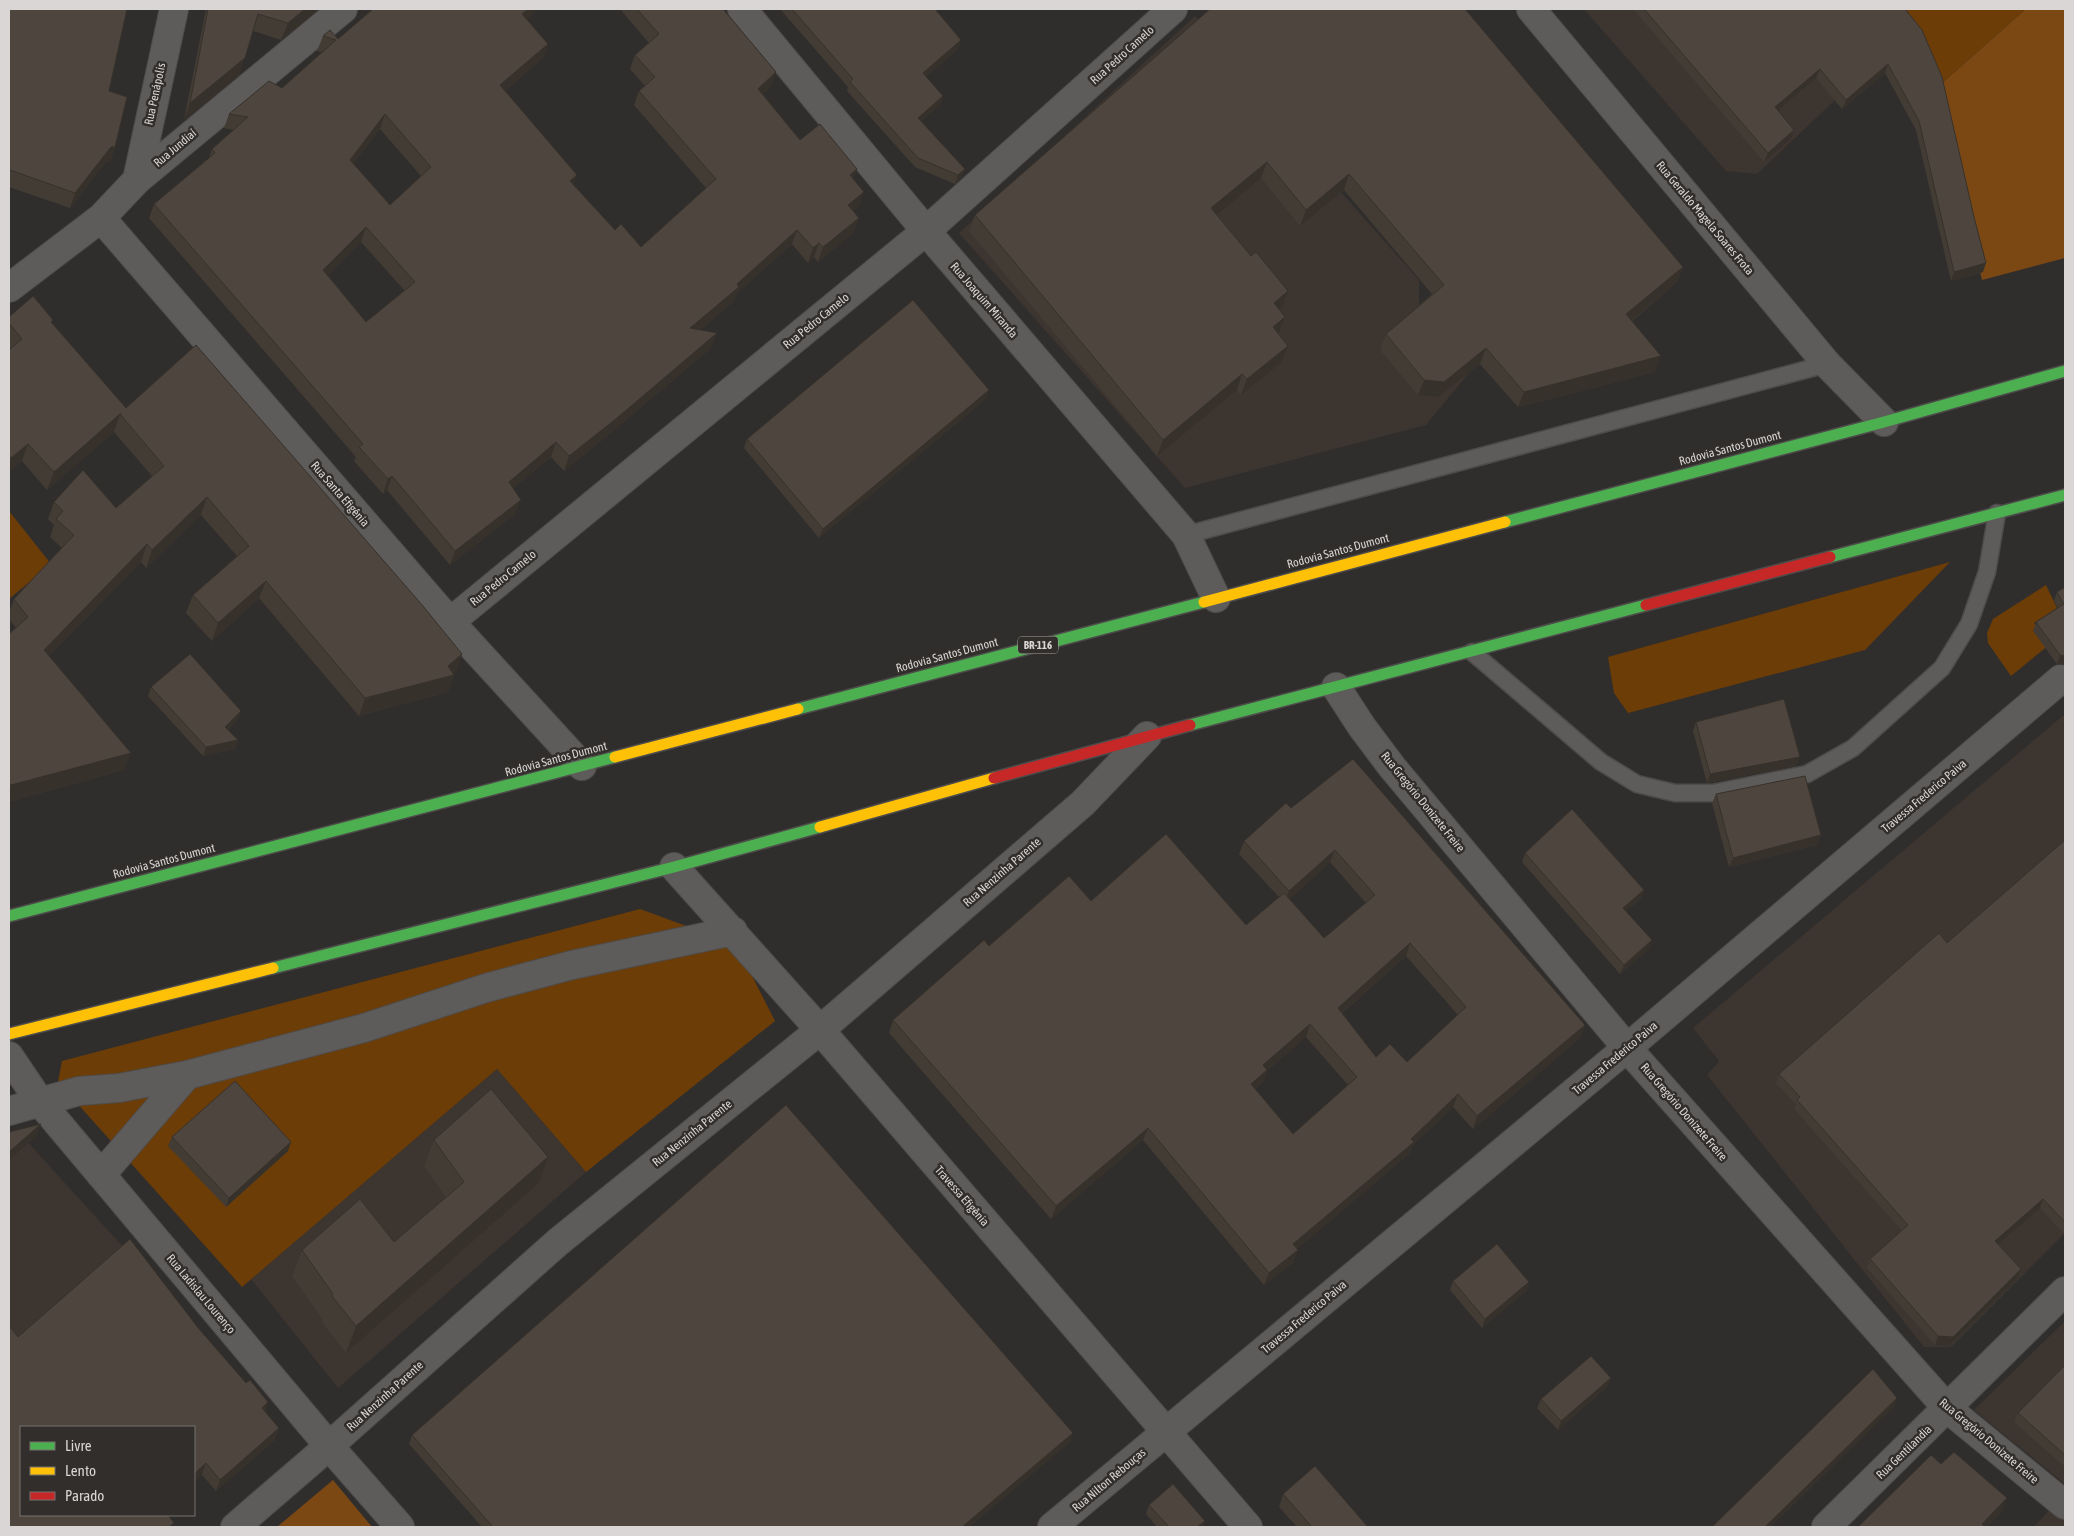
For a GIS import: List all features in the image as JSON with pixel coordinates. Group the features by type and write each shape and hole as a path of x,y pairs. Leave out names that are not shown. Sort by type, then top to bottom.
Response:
{"highway":[{"name":"Rodovia Santos Dumont","path":"9,916 1884,422 2065,371"},
{"path":"9,1034 674,867 1147,736 2065,495"}],"street":[{"name":"Rua Penápolis","path":"137,180 174,9"},
{"name":"Rua Jundiaí","path":"9,288 101,218 137,180 343,9"},
{"name":"Rua Joaquim Miranda","path":"742,9 926,231 1186,535 1216,598"},
{"name":"Rua Pedro Camelo","path":"450,622 926,231 1173,9"},
{"name":"Rua Geraldo Magela Soares Frota","path":"1531,9 1827,364 1884,422"},
{"name":"Rua Santa Efigênia","path":"101,218 450,622 582,766"},
{"name":"Travessa Frederico Paiva","path":"1165,1432 1627,1048 2061,679"},
{"name":"Rua Gregório Donizete Freire","path":"1336,687 1362,727 1392,767 1627,1048 1948,1409 2065,1505"},
{"name":"Rua Nenzinha Parente","path":"235,1527 558,1242 820,1030 1083,803 1147,736"},
{"name":"Travessa Efigênia","path":"674,867 820,1030 1248,1527"},
{"path":"9,1111 79,1091 119,1088 186,1075 364,1028 486,988 572,964 733,932"},
{"name":"Rua Ladislau Lourenço","path":"9,1056 40,1102 329,1446 400,1527"},
{"path":"101,1174 186,1075"},
{"name":"Rua Gentilandia","path":"1826,1527 1948,1409 2065,1291"},
{"name":"Rua Nilton Rebouças","path":"1052,1527 1165,1432"}],"lane":[{"path":"1186,535 1827,364"},
{"path":"1472,652 1600,762 1637,784 1676,793 1713,793 1807,774 1853,748 1942,668 1969,624 1987,572 1997,513"}],"shaded area":[{"path":"1584,9 1906,9 1924,51 1885,73 1845,107 1835,100 1757,174 1726,171"},
{"path":"1906,9 2026,9 1939,86"},
{"path":"2026,9 2065,9 2065,258 1982,280 1939,86"},
{"path":"1195,16 1323,172 1419,280 1419,317 1468,374 1426,425 1185,488 959,233"},
{"path":"9,511 51,564 9,599"},
{"path":"1950,562 1865,650 1628,713 1614,693 1608,657"},
{"path":"2046,585 2057,608 2034,623 2049,645 2011,676 1988,643 1987,633 1993,619"},
{"path":"2065,714 2065,1233 1951,1347 1924,1347 1707,1075 1719,1061 1693,1028"},
{"path":"640,909 689,927 725,944 749,970 775,1021 586,1172 497,1069 242,1287 58,1082 62,1061"},
{"path":"497,1069 586,1172 338,1388 251,1279"},
{"path":"22,1136 125,1249 20,1426 20,1516 9,1527 9,1139"},
{"path":"2065,1321 2065,1484 1974,1410"},
{"path":"333,1480 372,1527 277,1527"},
{"path":"2065,1493 2065,1527 2034,1527"}],"building":[{"path":"9,9 127,9 109,91 127,97 115,147 111,147 75,193 10,170 9,177"},
{"path":"208,9 305,9 288,23 258,14 245,58 190,103"},
{"path":"373,9 528,9 522,14 548,44 500,85 577,175 570,181 615,230 621,224 641,247 716,179 639,91 655,77 635,55 659,34 637,9 723,9 776,72 758,89 800,140 820,124 857,169 850,175 864,192 848,205 859,218 823,247 819,243 813,248 797,230 737,284 739,287 690,328 717,333 569,456 556,442 509,482 521,500 455,551 392,476 388,479 359,447 363,444 154,204 215,153 212,149 248,117 229,114 269,81 282,88 336,40 323,36 330,30 338,39","holes":["385,114 431,167 390,205 350,160","366,227 415,282 366,322 323,270"]},
{"path":"792,9 935,9 961,40 923,73 943,96 918,118 965,169 958,175 918,158 850,82 853,79"},
{"path":"1210,9 1465,9 1683,267 1626,314 1661,356 1524,392 1486,348 1444,382 1424,380 1386,334 1444,285 1349,174 1306,210 1267,162 1211,208 1251,256 1256,252 1288,291 1274,303 1285,317 1273,327 1288,346 1247,379 1242,374 1163,440 975,215"},
{"path":"1644,9 1905,9 1922,30 1942,77 1986,263 1954,272 1919,121 1888,64 1846,100 1820,69 1775,107 1794,130 1768,153"},
{"path":"33,296 53,320 51,322 126,408 196,345 423,606 462,654 448,666 454,675 365,698 266,581 218,623 193,595 249,546 207,497 152,550 147,544 44,650 131,753 11,785 9,782 9,634 28,617 14,599 74,535 56,519 63,511 54,502 83,470 116,508 164,466 121,413 54,472 28,444 11,458 9,455 9,350 22,339 9,323 9,317"},
{"path":"913,300 989,390 823,529 747,439"},
{"path":"2065,587 2065,656 2060,655 2036,622 2064,604 2057,592"},
{"path":"190,654 241,711 225,727 238,740 206,747 151,687"},
{"path":"1784,699 1800,757 1710,774 1696,722"},
{"path":"1353,759 1585,1025 1477,1116 1458,1094 1411,1139 1414,1142 1293,1244 1298,1250 1269,1273 1148,1128 1056,1206 893,1020 984,940 989,946 1069,876 1091,901 1166,834 1246,925 1284,893 1324,938 1375,895 1335,850 1289,891 1244,841 1286,803 1291,808","holes":["1410,943 1466,1007 1407,1062 1390,1044 1376,1057 1338,1008","1310,1024 1357,1077 1293,1134 1251,1084 1267,1070 1263,1065"]},
{"path":"1805,776 1821,835 1733,858 1716,794"},
{"path":"1572,809 1644,890 1623,908 1652,940 1624,965 1525,853"},
{"path":"2065,840 2065,1222 2043,1199 1995,1241 2021,1269 1953,1337 1938,1336 1870,1259 1908,1225 1797,1100 1800,1097 1779,1074 1939,933 1947,943"},
{"path":"235,1081 291,1142 229,1198 172,1137"},
{"path":"491,1089 548,1157 356,1326 332,1296 333,1294 302,1250 360,1199 394,1242 464,1182 434,1140"},
{"path":"786,1105 1073,1433 962,1527 493,1527 412,1435"},
{"path":"41,1124 9,1152 9,1132"},
{"path":"130,1239 199,1329 246,1383 250,1380 268,1402 262,1408 279,1428 220,1480 206,1463 195,1473 195,1426 20,1426 20,1516 169,1516 174,1523 169,1527 9,1527 9,1326 18,1337"},
{"path":"1497,1244 1529,1282 1485,1319 1453,1281"},
{"path":"1591,1356 1611,1378 1561,1421 1541,1399"},
{"path":"2065,1365 2065,1455 2018,1413"},
{"path":"1873,1369 1897,1398 1765,1527 1712,1527"},
{"path":"1954,1452 2007,1498 1982,1524 1986,1527 1858,1527 1931,1455 1941,1464"},
{"path":"1315,1466 1368,1527 1312,1527 1283,1494"},
{"path":"1173,1484 1205,1521 1197,1527 1169,1527 1149,1505"}],"traffic: fast":[{"path":"1505,522 1884,422 2065,371"},
{"path":"1830,557 2065,495"},
{"path":"798,709 1204,602"},
{"path":"1190,725 1646,605"},
{"path":"9,916 615,757"},
{"path":"273,968 674,867 820,827"}],"traffic: slow":[{"path":"1204,602 1505,522"},
{"path":"615,757 798,709"},
{"path":"820,827 994,778"},
{"path":"9,1034 273,968"}],"traffic: jam":[{"path":"1646,605 1830,557"},
{"path":"994,778 1190,725"}]}
